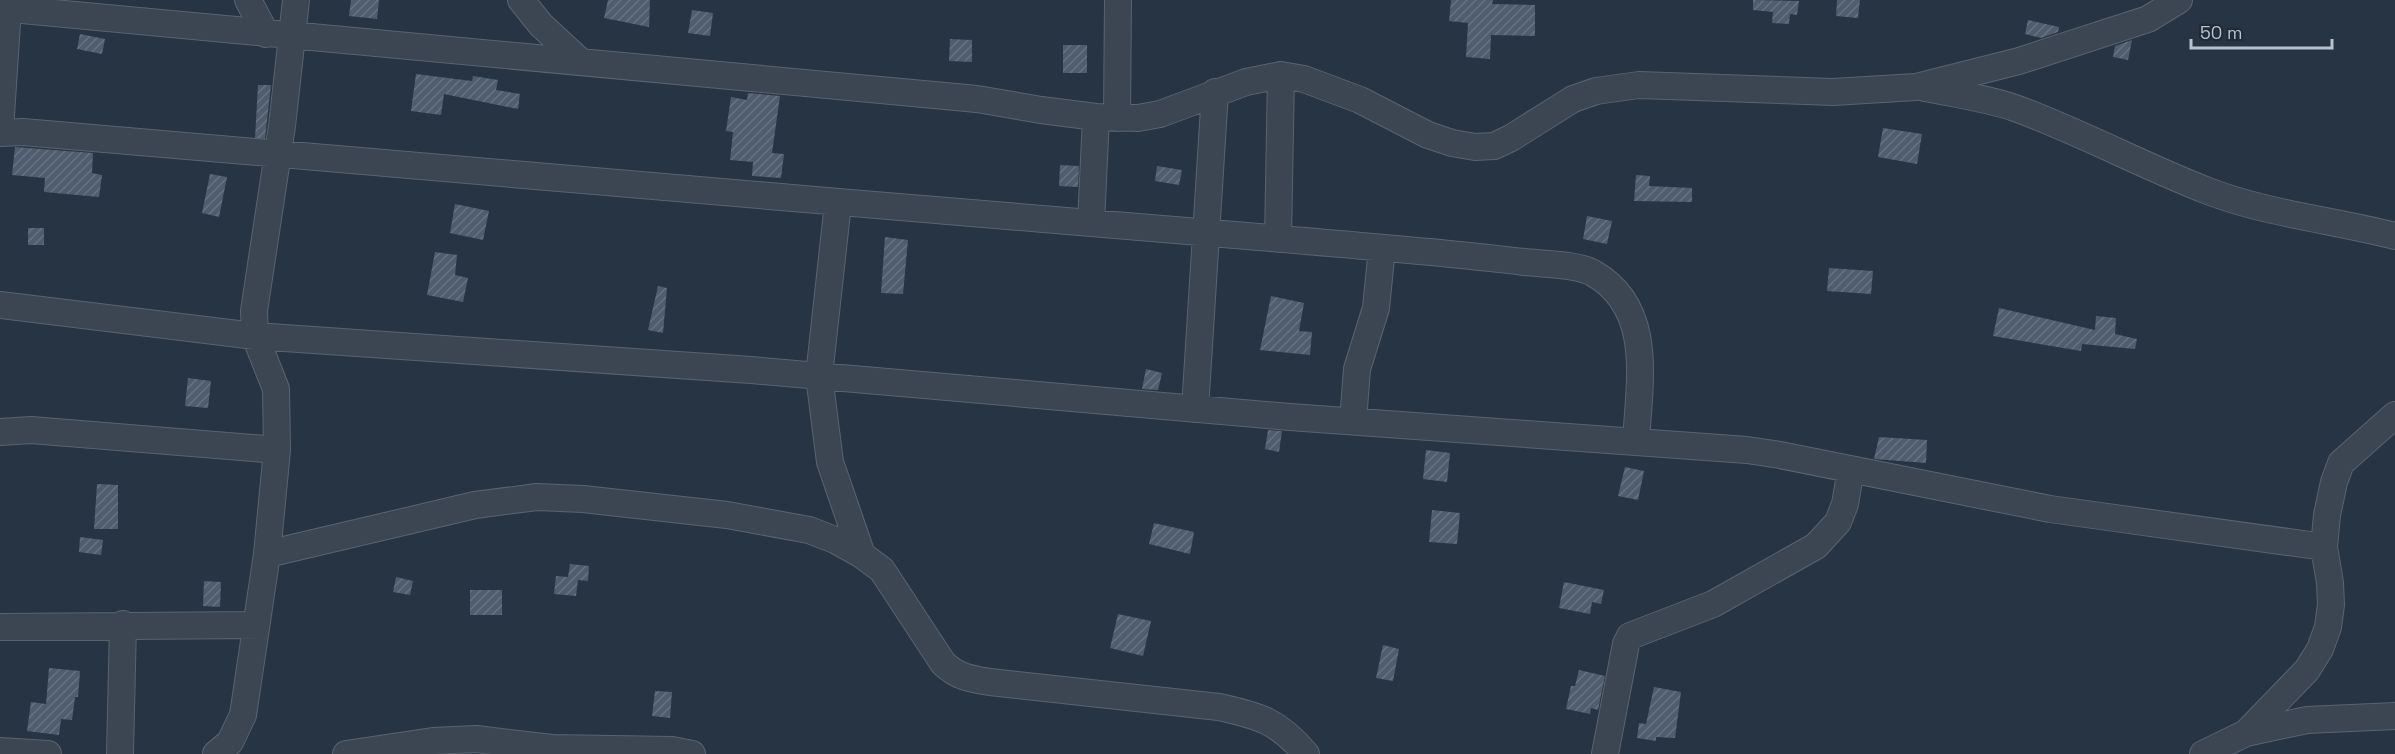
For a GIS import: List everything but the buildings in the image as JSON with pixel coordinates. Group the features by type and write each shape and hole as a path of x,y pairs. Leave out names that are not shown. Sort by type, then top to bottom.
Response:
{"street":[{"path":"248,0 266,34"},
{"path":"216,754 230,742 243,715 267,554 277,450 276,389 255,336 254,311 277,155 296,0"},
{"path":"521,0 541,25 580,61"},
{"path":"1091,223 1106,117 1118,0"},
{"path":"1636,442 1640,358 1638,330 1625,303 1610,284 1589,270 1382,248 23,132 0,132 4,8 977,99 1041,110 1106,117 1138,118 1160,114 1246,82 1281,75 1304,79 1360,100 1428,135 1452,143 1475,147 1494,146 1511,138 1573,99 1596,91 1639,86 1833,92 1916,87 2019,61 2148,19 2179,0"},
{"path":"1278,239 1281,75"},
{"path":"1916,87 1973,97 2014,108 2208,191 2247,205 2349,224 2395,236"},
{"path":"1195,409 1215,92"},
{"path":"838,202 819,376 830,462 862,555"},
{"path":"1353,422 1357,369 1376,308 1382,248"},
{"path":"0,305 255,336 819,376 1353,422 1747,450 2050,509 2324,547"},
{"path":"2247,733 2307,670 2320,649 2328,627 2331,606 2324,547 2327,515 2341,463 2395,415"},
{"path":"0,432 31,430 277,450"},
{"path":"1605,754 1626,644 1630,636 1713,604 1816,546 1838,522 1845,504 1851,469"},
{"path":"267,554 475,505 537,497 583,498 727,515 809,530 835,540 862,555 882,570 943,663 951,671 964,678 1219,707 1247,713 1273,723 1293,738 1306,754"},
{"path":"0,627 123,624 256,625"},
{"path":"120,754 123,624"},
{"path":"2203,754 2247,733 2307,720 2395,716"},
{"path":"346,754 433,741 477,739 552,748 672,750 692,754"},
{"path":"0,751 48,754"}]}
